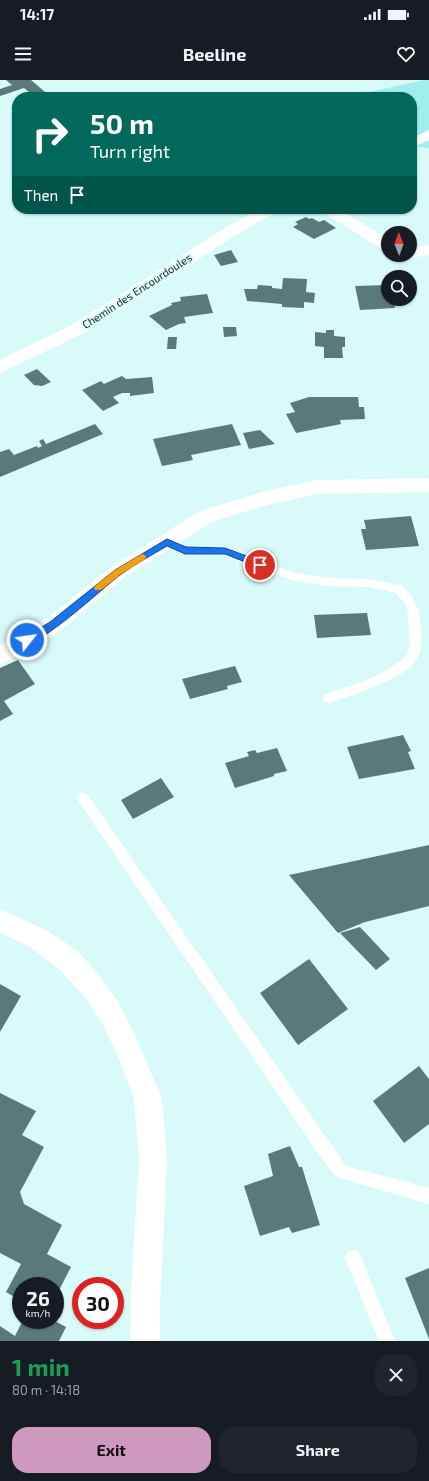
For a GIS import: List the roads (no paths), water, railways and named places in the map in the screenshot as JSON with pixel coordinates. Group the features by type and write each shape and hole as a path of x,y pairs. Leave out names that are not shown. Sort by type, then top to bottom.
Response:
{"street":[{"path":"417,141 429,134"},
{"name":"Chemin des Encourdoules","path":"0,367 78,329 236,228 262,214"},
{"path":"336,214 381,242"},
{"path":"417,252 429,250"},
{"path":"0,655 53,625 118,572 207,516 262,499 317,487 429,485"},
{"path":"0,921 38,939 67,959 92,986 111,1014 124,1040 148,1099 153,1159 145,1306 145,1341"}],"lane":[{"path":"167,542 185,551 225,551 295,577 329,582 369,583 399,589 412,605 415,624 416,646 410,660 393,672 369,684 329,698"},
{"path":"83,798 325,1151 341,1172 429,1196"},
{"path":"353,1258 387,1341"}]}
